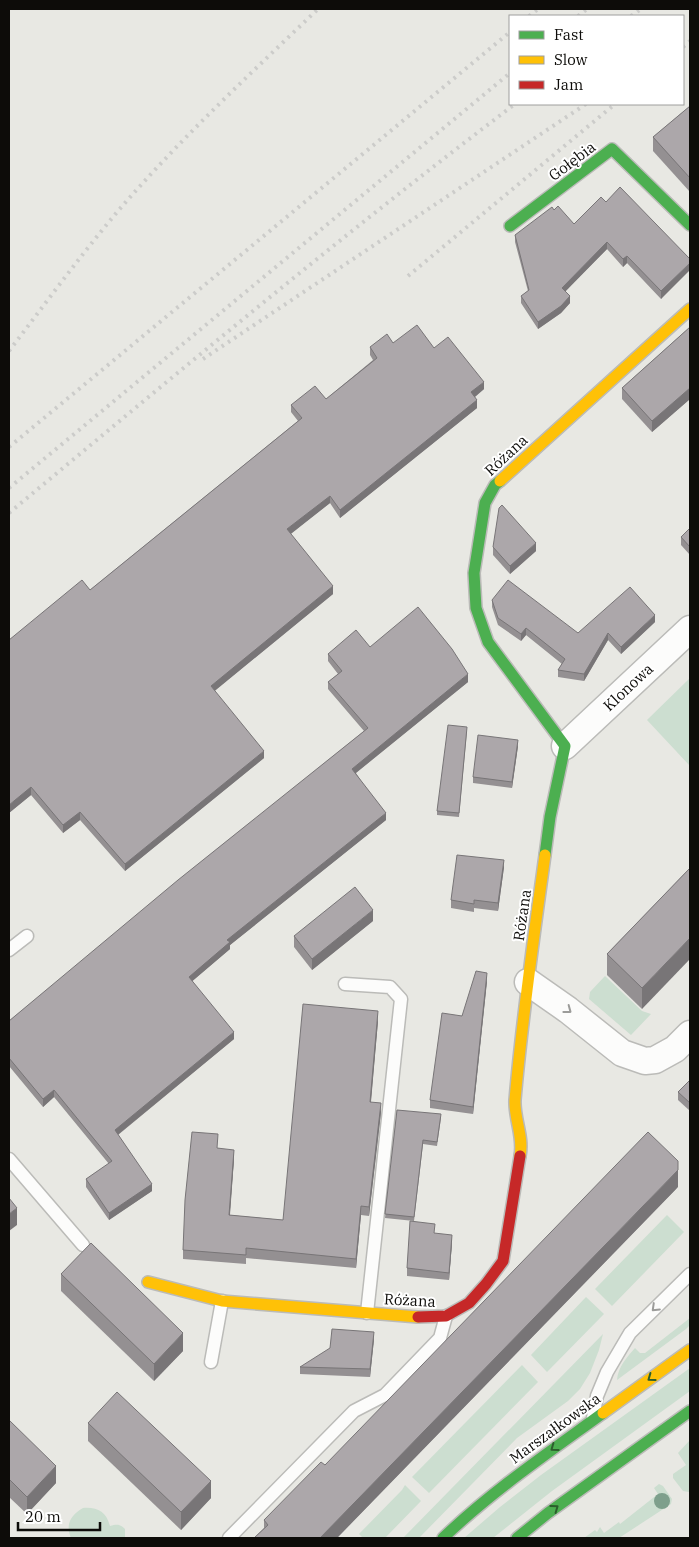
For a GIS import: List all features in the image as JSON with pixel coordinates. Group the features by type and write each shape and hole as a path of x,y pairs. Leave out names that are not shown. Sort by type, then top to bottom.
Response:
{"street":[{"name":"Gołębia","path":"510,226 612,148 690,225"},
{"name":"Różana","path":"148,1282 222,1301 424,1318 446,1316 470,1303 503,1260 522,1147 515,1103 528,982 550,817 565,746 488,642 476,608 474,573 485,503 495,485 690,309"},
{"name":"Klonowa","path":"565,746 690,629"},
{"path":"528,982 568,1010 622,1053 645,1061 655,1060 675,1049 690,1034"},
{"name":"Marszałkowska","path":"443,1538 466,1516 513,1478 690,1350"},
{"path":"516,1538 690,1411"}],"lane":[{"path":"9,950 26,936"},
{"path":"345,984 390,987 401,999 367,1313"},
{"path":"9,1159 83,1244"},
{"path":"593,1419 597,1396 607,1372 630,1333 690,1274"},
{"path":"211,1362 222,1301"},
{"path":"229,1538 354,1411 385,1395 440,1338 446,1316"}],"green space":[{"path":"690,678 690,766 647,720"},
{"path":"605,976 642,1011 651,1014 631,1035 589,999 590,992"},
{"path":"667,1215 684,1232 612,1306 595,1289"},
{"path":"586,1297 604,1314 547,1372 531,1355"},
{"path":"690,1318 690,1325 686,1329 617,1380 621,1367 635,1348 640,1353 645,1353"},
{"path":"603,1334 590,1373 580,1389 568,1401 517,1438 419,1538 403,1538"},
{"path":"522,1365 538,1382 429,1493 412,1477"},
{"path":"690,1368 690,1391 552,1491 493,1538 464,1538 541,1475"},
{"path":"690,1440 689,1492 683,1491 673,1478 673,1474 686,1465 678,1453"},
{"path":"659,1484 663,1486 672,1499 671,1504 619,1538 584,1538 595,1530 597,1532 600,1527 604,1533 619,1522 620,1524 658,1494 654,1488"},
{"path":"405,1485 421,1501 385,1538 363,1538 359,1534"},
{"path":"83,1508 97,1509 103,1513 110,1526 122,1526 125,1529 125,1538 71,1538 69,1533 70,1520"}],"building":[{"path":"690,106 690,178 653,137"},
{"path":"620,187 690,259 690,263 661,291 627,256 623,259 607,242 562,288 570,296 561,306 538,322 521,296 529,290 515,235 552,207 554,210 558,206 574,224 601,197 606,202"},
{"path":"417,325 434,348 448,337 484,382 471,392 477,400 340,510 330,496 287,529 333,586 211,686 264,751 125,864 80,812 63,825 31,787 9,805 9,640 82,580 90,590 302,418 291,405 315,386 326,399 377,358 370,347 387,334 393,343"},
{"path":"690,327 690,388 652,421 622,388"},
{"path":"502,505 536,543 510,566 493,547 499,508"},
{"path":"690,528 690,547 681,537"},
{"path":"508,580 578,633 630,587 655,615 621,647 608,633 584,674 558,670 565,659 526,628 521,634 498,618 492,600"},
{"path":"418,607 452,649 468,674 352,769 386,813 227,940 230,942 189,977 234,1032 115,1130 152,1184 109,1213 86,1179 112,1161 54,1090 43,1099 9,1058 9,1021 178,880 368,728 328,682 342,671 328,654 356,630 370,647"},
{"path":"448,725 467,727 459,813 437,811"},
{"path":"478,735 518,740 512,782 473,777"},
{"path":"457,855 504,860 498,903 474,900 474,904 451,900"},
{"path":"690,868 690,938 642,988 607,954"},
{"path":"355,887 373,910 312,959 294,936"},
{"path":"476,971 487,973 473,1107 430,1100 442,1013 462,1016"},
{"path":"303,1004 378,1011 370,1102 381,1103 369,1207 361,1206 356,1259 246,1248 246,1255 183,1250 185,1200 192,1132 218,1134 217,1148 234,1150 229,1215 283,1220"},
{"path":"690,1080 690,1103 678,1092"},
{"path":"397,1110 441,1114 437,1142 423,1140 414,1217 385,1214"},
{"path":"648,1132 678,1161 678,1170 320,1538 254,1538 268,1525 264,1520 321,1462 325,1465"},
{"path":"9,1198 17,1208 9,1214"},
{"path":"410,1221 435,1224 434,1233 452,1235 449,1273 407,1268"},
{"path":"91,1243 183,1333 154,1364 61,1274"},
{"path":"332,1329 374,1332 370,1369 300,1367 330,1348"},
{"path":"117,1392 211,1481 181,1512 88,1423"},
{"path":"9,1420 56,1466 27,1497 9,1479"}],"railway":[{"path":"9,351 90,245 142,184 216,107 318,9"},
{"path":"530,15 538,9"},
{"path":"579,15 587,9"},
{"path":"632,15 641,9"},
{"path":"9,447 509,33"},
{"path":"684,46 690,41"},
{"path":"9,488 509,74"},
{"path":"9,513 323,254 514,105"},
{"path":"203,359 584,105"},
{"path":"408,276 614,105"}],"traffic: fast":[{"path":"510,226 612,149 690,225"},
{"path":"500,481 495,485 485,503 474,573 476,608 488,642 565,746 550,817 545,855"},
{"path":"517,1538 548,1513 690,1411"},
{"path":"443,1538 501,1488 603,1413"}],"traffic: slow":[{"path":"500,481 690,309"},
{"path":"520,1156 521,1142 515,1100 545,855"},
{"path":"148,1282 222,1301 418,1317"},
{"path":"603,1413 690,1350"}],"traffic: jam":[{"path":"418,1317 446,1316 469,1303 503,1261 520,1156"}]}
